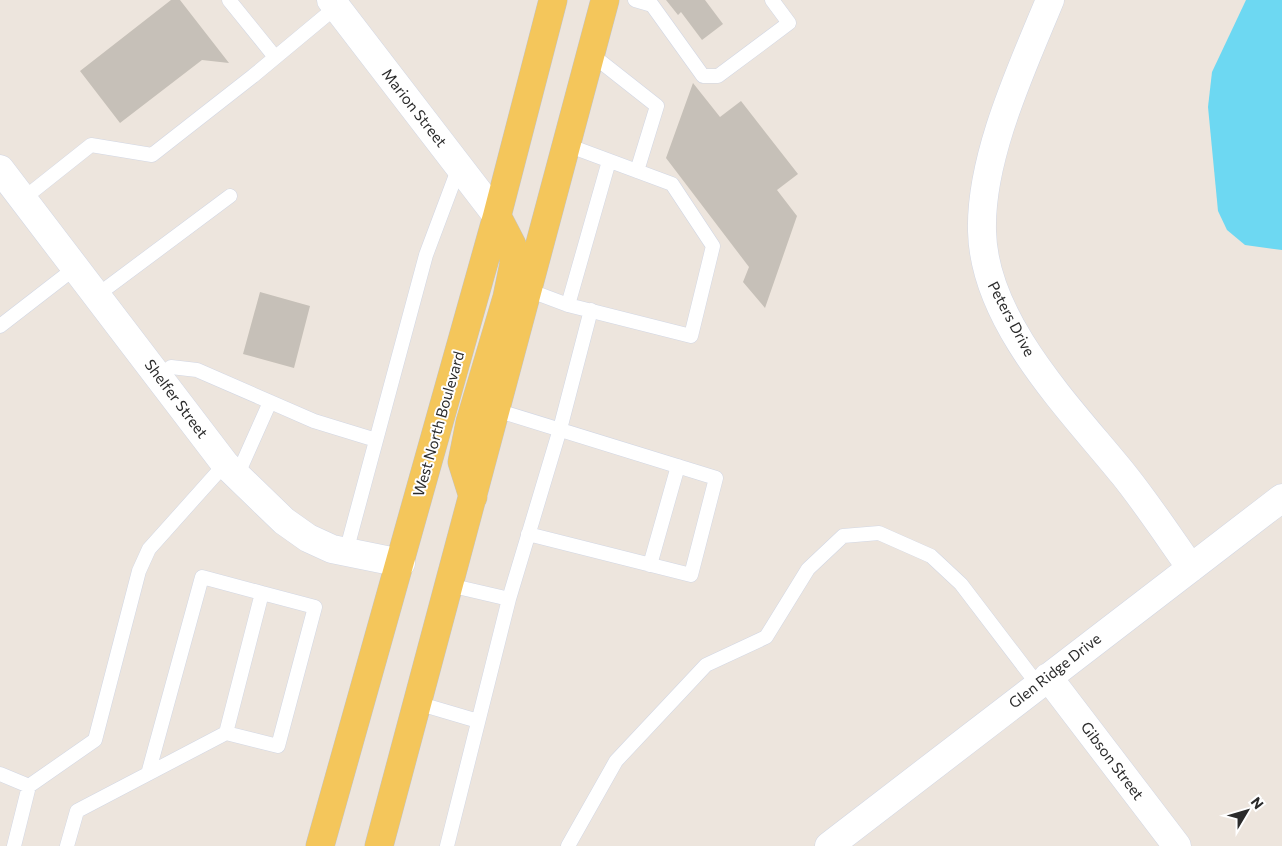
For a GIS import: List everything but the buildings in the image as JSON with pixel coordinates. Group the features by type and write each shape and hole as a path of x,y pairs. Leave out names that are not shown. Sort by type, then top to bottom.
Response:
{"main road":[{"name":"West North Boulevard","path":"320,846 497,216 553,0"},
{"path":"379,846 605,0"},
{"path":"473,497 462,462 470,422 507,297 514,263 512,245 497,216"}],"street":[{"name":"Peters Drive","path":"1050,0 1014,88 996,143 984,198 982,230 984,262 991,285 1019,338 1049,386 1125,477 1191,568"},
{"name":"Marion Street","path":"333,3 497,216"},
{"name":"Shelfer Street","path":"0,169 231,470 284,521 308,538 332,549 401,563"},
{"name":"Glen Ridge Drive","path":"829,846 1282,498"},
{"name":"Gibson Street","path":"1043,681 1177,846"}],"lane":[{"path":"229,0 275,57"},
{"path":"635,0 652,5 703,76 718,76 789,23 772,0"},
{"path":"23,199 91,145 152,155 275,57 333,3"},
{"path":"591,54 657,106 637,171"},
{"path":"528,290 568,304 691,336 713,246 672,184 567,145"},
{"path":"568,304 609,161"},
{"path":"346,552 426,255 459,167"},
{"path":"96,296 230,196"},
{"path":"0,326 75,268"},
{"path":"447,846 509,599 560,429 591,310"},
{"path":"159,378 171,367 197,370 314,421 376,440"},
{"path":"14,846 30,786 95,740 139,571 149,549 231,470 270,402"},
{"path":"496,410 716,478 691,575 528,534"},
{"path":"650,565 678,466"},
{"path":"568,846 616,761 706,665 766,637 808,569 843,536 879,532 931,556 961,584 1043,681"},
{"path":"66,846 77,811 148,774 226,733 278,746 315,607 202,577 148,774"},
{"path":"449,585 509,599"},
{"path":"226,733 262,593"},
{"path":"417,703 478,721"},
{"path":"0,774 30,786"}],"water":[{"path":"1246,0 1282,0 1282,250 1245,245 1227,230 1218,211 1208,107 1212,72"}]}
